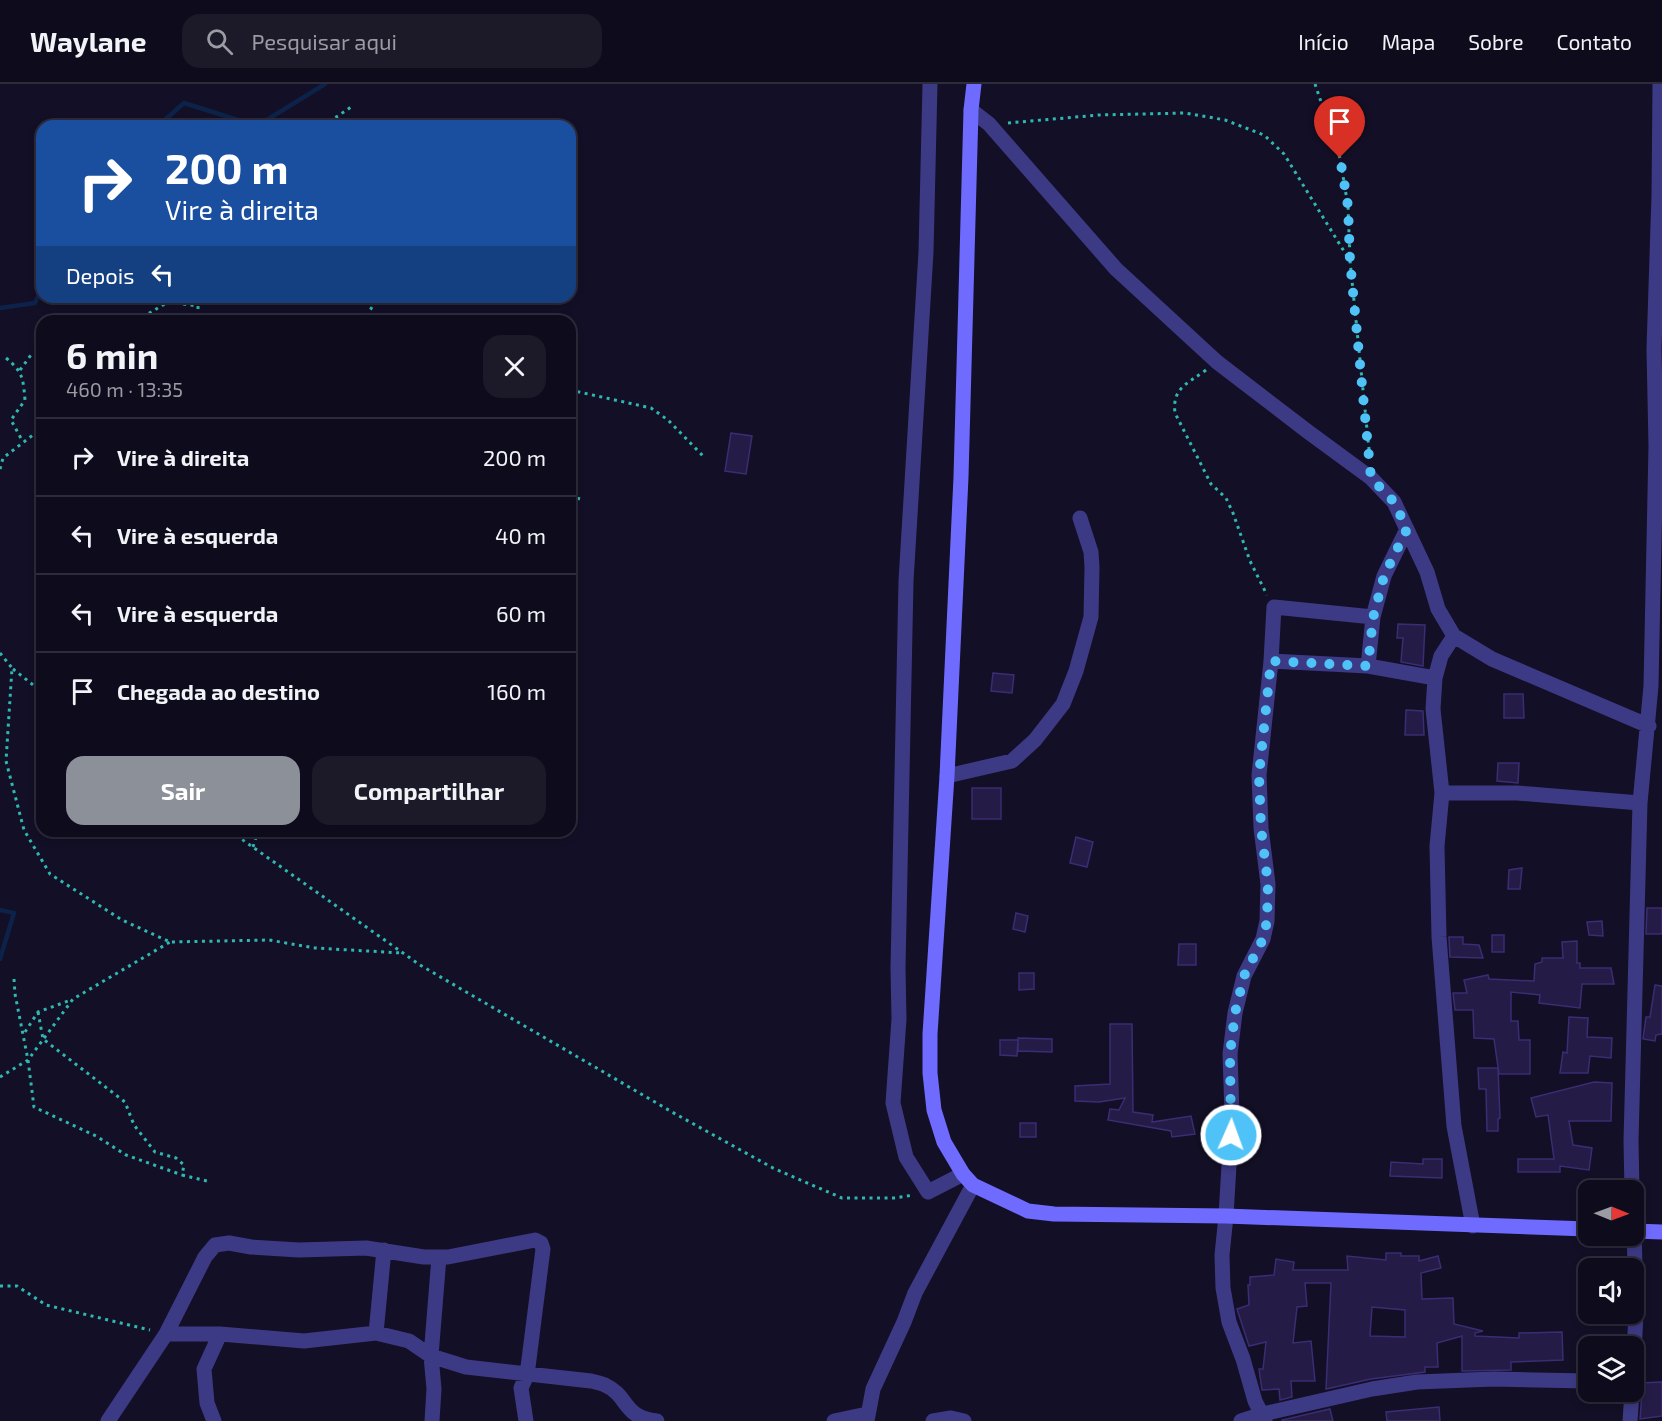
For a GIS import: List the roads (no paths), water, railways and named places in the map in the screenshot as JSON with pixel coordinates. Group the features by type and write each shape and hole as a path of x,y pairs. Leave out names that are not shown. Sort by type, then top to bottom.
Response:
{"main road":[{"path":"974,84 970,110 962,477 930,1073 934,1110 944,1142 968,1180 1029,1211 1054,1214 1226,1216 1578,1229"},
{"path":"1644,1231 1662,1232"}],"street":[{"path":"930,84 926,252 906,580 898,968 899,1019 893,1103 906,1157 928,1192 968,1180"},
{"path":"1632,1180 1630,1141 1640,803 1649,726 1656,458 1654,349 1660,84"},
{"path":"970,110 989,124 1116,269 1217,362 1371,478 1394,502 1427,572 1438,609 1454,636 1492,659 1649,726"},
{"path":"947,776 1012,761 1035,740 1064,704 1091,618 1091,552 1080,518"},
{"path":"1368,666 1373,618 1384,576 1407,529"},
{"path":"1264,1417 1255,1401 1229,1322 1223,1288 1222,1255 1232,1114 1230,1054 1235,1013 1244,976 1263,939 1267,921 1268,884 1261,828 1259,775 1274,608 1373,618"},
{"path":"1454,636 1441,656 1435,678 1433,709 1442,793 1437,846 1439,937 1454,1126 1473,1226"},
{"path":"1271,661 1368,666 1435,678"},
{"path":"1442,793 1517,793 1640,803"},
{"path":"834,1421 867,1418 873,1389 968,1180"},
{"path":"108,1421 166,1334 205,1257 216,1245 229,1243 299,1250 366,1248 424,1257 439,1257 535,1240 541,1244 543,1250 526,1375 521,1388 526,1421"},
{"path":"1634,1246 1635,1336"},
{"path":"376,1333 384,1250"},
{"path":"432,1421 434,1389 432,1356 439,1257"},
{"path":"166,1334 220,1334 304,1341 376,1333 409,1341 432,1356 451,1364 526,1375 591,1381 606,1385 642,1420 657,1421"},
{"path":"214,1421 207,1404 204,1369 220,1334"},
{"path":"1241,1421 1372,1389 1417,1382 1494,1379 1578,1381"},
{"path":"1630,1421 1631,1402"},
{"path":"933,1421 951,1418 964,1421"}],"waterway":[{"path":"267,120 325,84"},
{"path":"165,120 184,103 238,120"},
{"path":"0,308 35,303 36,301"},
{"path":"0,910 14,913 0,959"}]}
